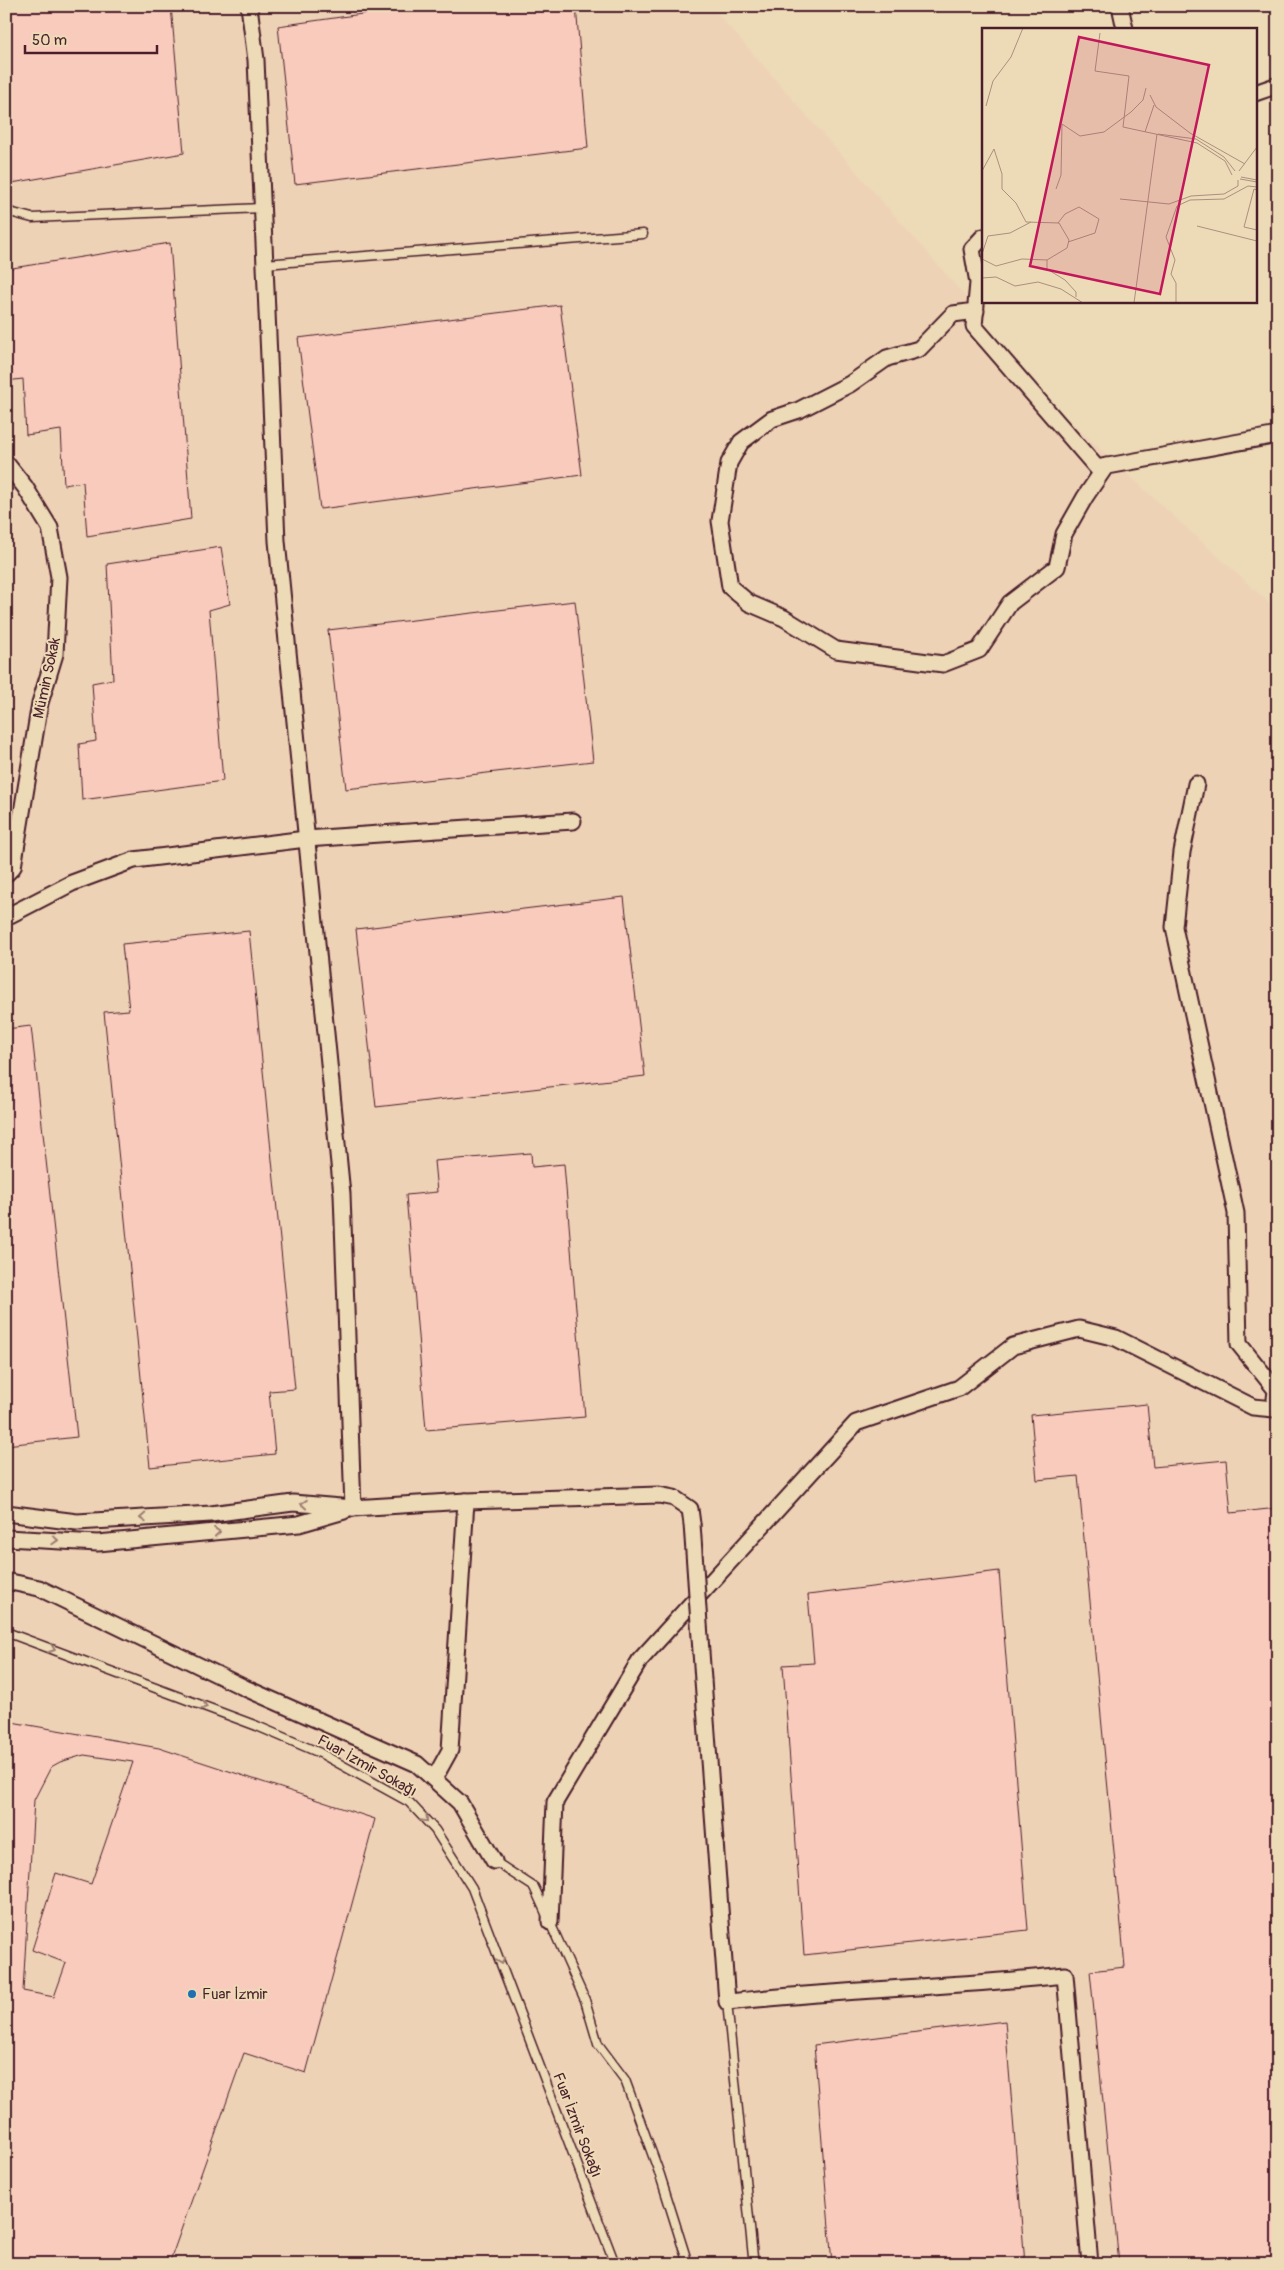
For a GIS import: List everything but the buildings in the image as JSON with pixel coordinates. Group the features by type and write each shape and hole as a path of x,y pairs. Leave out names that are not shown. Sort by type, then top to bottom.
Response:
{"street":[{"path":"249,6 256,60 277,541 342,1194 353,1508"},
{"path":"1120,6 1125,28"},
{"path":"1256,93 1278,85"},
{"path":"982,238 972,249 978,283 974,326 1098,468 1278,435"},
{"path":"976,311 953,314 919,349 887,358 850,384 799,410 772,419 741,442 729,463 720,521 730,587 749,603 784,618 836,650 943,664 979,650 1010,603 1057,567 1064,534 1085,497 1106,466"},
{"name":"Mümin Sokak","path":"6,463 25,487 50,528 59,577 55,654 40,703 13,867 6,874"},
{"path":"550,1922 555,1802 640,1660 856,1423 959,1388 1013,1346 1079,1329 1116,1338 1253,1407 1274,1409 1276,1390 1239,1344 1236,1213 1200,1055 1174,927 1182,852 1196,784"},
{"path":"6,917 72,883 134,860 306,839 573,821"},
{"path":"6,1513 78,1522 211,1514 293,1503 353,1508 466,1501 659,1495 674,1498 690,1509 727,2002 821,1992 972,1985 1065,1975 1090,2264"},
{"path":"434,1779 450,1750 466,1501"},
{"path":"6,1538 98,1543 298,1524 353,1508"},
{"path":"6,1580 39,1588 245,1688 417,1764 460,1804 483,1838 494,1861"}],"lane":[{"path":"6,211 32,218 262,208"},
{"path":"265,264 643,234"},
{"name":"Fuar İzmir Sokağı","path":"6,1632 257,1726 320,1753 409,1802 435,1830 472,1888 615,2264"},
{"path":"494,1861 534,1887 585,2000 598,2044 625,2080 660,2175 688,2264"},
{"path":"727,2002 753,2257 751,2264"}],"shaded area":[{"path":"6,6 711,6 972,304 953,315 1278,611 1278,2264 6,2264"}],"place":[{"name":"Fuar İzmir","path":"192,1994"}]}
